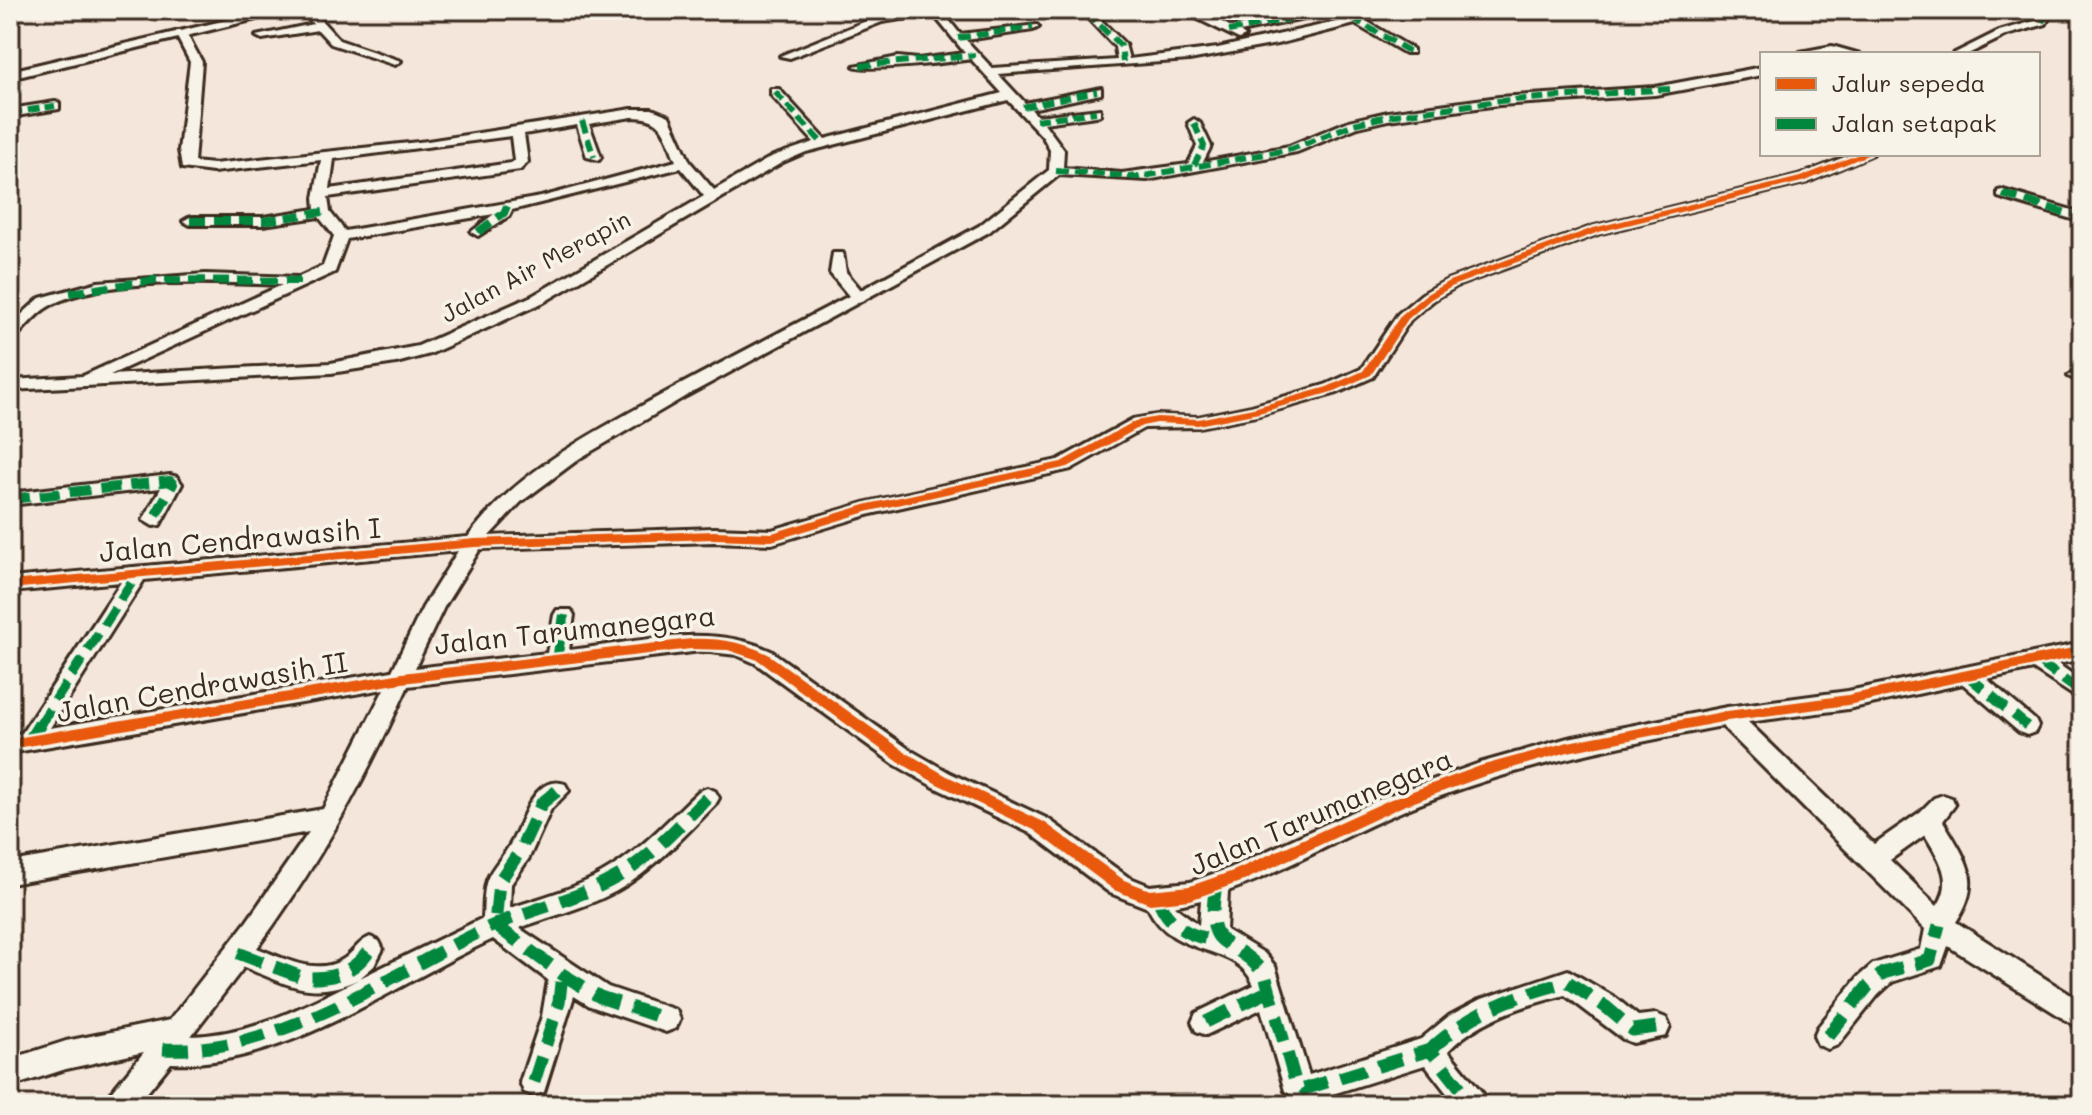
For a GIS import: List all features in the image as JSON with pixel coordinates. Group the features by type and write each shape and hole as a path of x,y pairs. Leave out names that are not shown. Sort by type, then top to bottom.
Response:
{"main road":[{"path":"10,75 286,10"}],"street":[{"path":"306,10 335,42 395,61"},
{"path":"119,1105 238,953 331,818 368,753 446,584 475,543 512,500 608,431 991,225 1056,171 1058,156 1048,136 936,10 880,19 786,56"},
{"path":"1086,12 1117,10"},
{"path":"1193,10 1253,43"},
{"path":"989,72 1027,66 1171,59 1392,10"},
{"path":"1963,52 2003,33 2042,22 2048,10"},
{"path":"1229,31 1323,11 1356,20 1409,51"},
{"path":"1086,12 1121,46 1123,62"},
{"path":"262,36 321,26"},
{"path":"958,38 1033,27"},
{"path":"181,33 196,62 187,165 213,168 328,157 517,133 632,113 660,116 684,163 713,198"},
{"path":"1815,52 1832,49 1845,52"},
{"path":"860,66 898,61 918,63 975,55"},
{"path":"1056,171 1131,177 1292,149 1354,124 1428,110 1525,99 1655,91 1760,71"},
{"name":"Jalan Air Merapin","path":"10,385 331,368 396,358 424,350 538,299 778,159 821,142 1017,101 1097,91"},
{"path":"775,92 821,142"},
{"path":"10,113 55,106"},
{"path":"1036,120 1096,112"},
{"path":"582,121 594,157"},
{"path":"1194,123 1204,146 1194,165"},
{"path":"322,194 515,167 521,162 517,133"},
{"name":"Jalan Cendrawasih I","path":"10,585 475,543 714,535 772,537 868,508 1064,465 1139,423 1157,420 1198,422 1295,401 1362,377 1404,317 1428,297 1452,283 1596,230 1803,179 1861,156"},
{"path":"328,157 322,194 323,212 341,236"},
{"path":"341,236 542,201 684,163"},
{"path":"2003,194 2082,218"},
{"path":"478,232 504,213 507,206"},
{"path":"190,221 263,221 323,212"},
{"path":"84,380 330,269 341,236"},
{"path":"838,256 838,273 859,298"},
{"path":"10,334 48,300 82,290 225,278 300,281"},
{"path":"10,499 170,481 173,484 153,520"},
{"path":"20,742 137,574"},
{"path":"557,660 564,615"},
{"name":"Jalan Tarumanegara","path":"402,678 708,642 737,645 751,651 902,757 942,780 1039,826 1119,885 1132,892 1158,898 1179,896 1216,885 1357,819 1480,772 1568,747 1727,716 1848,700 2082,651"},
{"path":"2039,662 2082,693"},
{"path":"1968,676 2027,726"},
{"name":"Jalan Cendrawasih II","path":"20,742 402,678"},
{"path":"1727,716 1939,925 2082,1017"},
{"path":"495,925 499,882 520,851 542,803 557,791"},
{"path":"10,1073 66,1055 170,1040 221,1049 258,1040 291,1027 495,925 574,898 618,877 661,843 707,798"},
{"path":"1828,1036 1868,986 1883,973 1930,960 1939,925 1957,899 1960,881 1936,812 1872,859"},
{"path":"10,873 331,818"},
{"path":"1216,885 1210,922 1216,940"},
{"path":"1158,898 1165,918 1176,926 1216,940 1260,968 1295,1081 1304,1089 1430,1050 1446,1034 1479,1016 1533,990 1568,982 1606,1007 1633,1030 1656,1027"},
{"path":"495,925 562,974 600,997 666,1019"},
{"path":"238,953 314,979 355,968 370,949"},
{"path":"534,1082 538,1062 563,997 562,974"},
{"path":"1206,1022 1269,991"},
{"path":"1430,1050 1474,1105"}],"marked path":[{"path":"2042,22 2048,10"},
{"path":"1229,31 1330,11 1356,20 1409,51"},
{"path":"1087,13 1121,46 1123,62"},
{"path":"958,38 1033,27"},
{"path":"860,66 898,61 918,63 975,55"},
{"path":"1056,171 1139,177 1292,149 1354,124 1388,116 1499,101 1670,89"},
{"path":"1023,107 1097,91"},
{"path":"775,92 821,142"},
{"path":"10,113 55,106"},
{"path":"1036,120 1096,112"},
{"path":"582,121 594,157"},
{"path":"1194,123 1204,146 1194,165"},
{"path":"2003,194 2082,218"},
{"path":"478,232 504,213 507,206"},
{"path":"190,221 263,221 323,212"},
{"path":"70,293 155,280 214,278 300,281"},
{"path":"2076,376 2082,378"},
{"path":"10,499 170,481 173,484 153,520"},
{"path":"30,740 137,574"},
{"path":"557,660 564,615"},
{"path":"2039,662 2082,693"},
{"path":"1968,676 2027,726"},
{"path":"557,791 542,803 520,851 499,882 495,925 562,974 600,997 666,1019"},
{"path":"163,1049 212,1048 275,1033 504,921 574,898 618,877 661,843 707,798"},
{"path":"1216,885 1212,911 1212,928 1216,938 1254,961 1265,975 1295,1081 1304,1089 1430,1050 1474,1105"},
{"path":"1158,898 1166,915 1180,928 1197,937 1216,940"},
{"path":"1828,1036 1868,986 1883,973 1930,960 1939,925"},
{"path":"238,953 304,978 314,978 350,970 370,949"},
{"path":"534,1082 556,1016 562,974"},
{"path":"1430,1050 1447,1033 1488,1009 1568,982 1606,1007 1633,1030 1656,1027"},
{"path":"1206,1022 1269,991"}],"cycle path":[{"path":"10,585 475,543 714,535 772,537 868,508 1064,465 1139,423 1157,420 1198,422 1255,411 1331,389 1367,373 1404,317 1428,297 1452,283 1596,230 1803,179 1861,156"},
{"path":"10,744 402,678 691,644 728,645 763,657 902,757 942,780 1039,826 1119,885 1150,897 1190,893 1238,876 1396,803 1480,772 1568,747 1727,716 1848,700 2082,651"}]}
